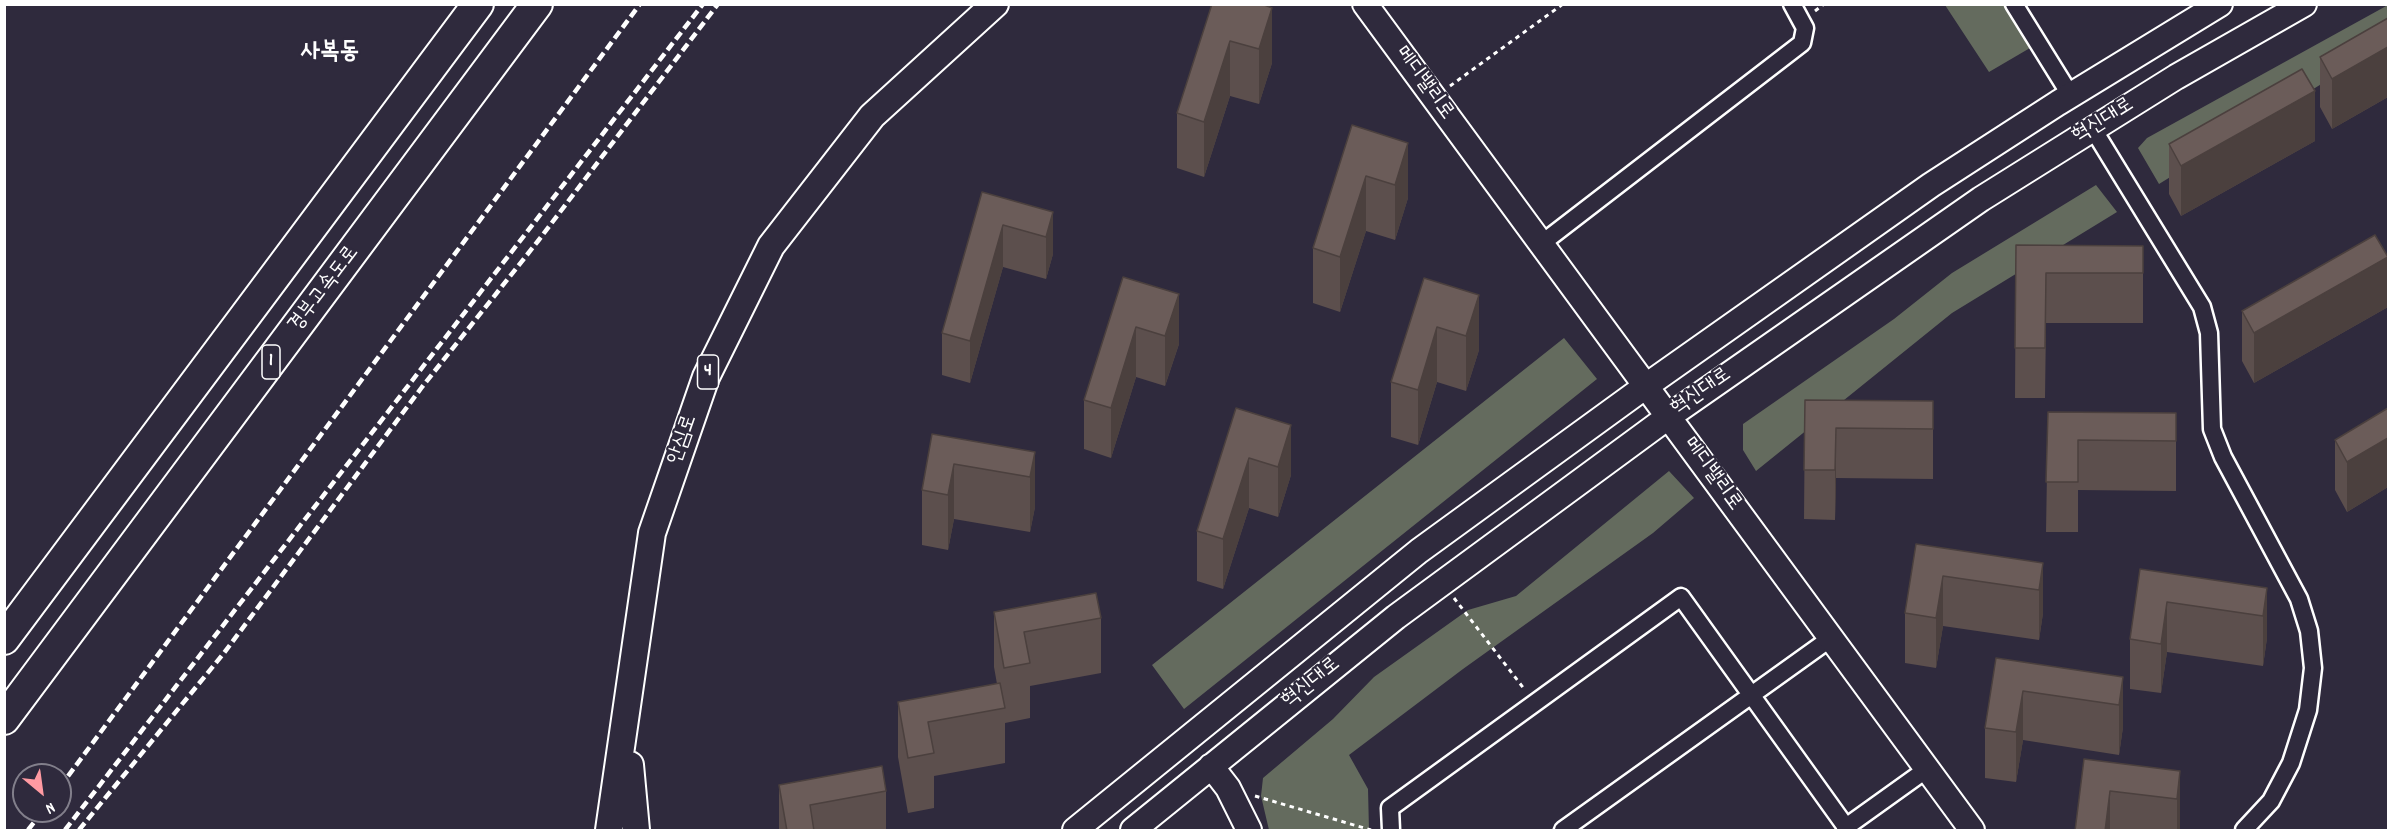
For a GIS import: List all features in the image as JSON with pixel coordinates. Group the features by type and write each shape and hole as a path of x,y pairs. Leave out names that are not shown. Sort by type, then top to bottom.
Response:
{"highway":[{"name":"1","path":"4,639 478,4"},
{"name":"경부고속도로","path":"4,719 537,4"}],"main road":[{"name":"안심로","path":"609,831 652,533 706,377 771,246 872,116 995,4"},
{"name":"메디밸리로","path":"1365,4 1972,831"},
{"path":"1076,831 1419,551 1646,386 1931,185 2220,4"},
{"name":"혁신대로","path":"1133,831 1211,766 1442,583 1668,417 1981,199 2176,77 2304,4"},
{"path":"628,704 631,797 636,831"},
{"path":"1211,766 1228,788 1249,831"}],"street":[{"path":"1541,244 1802,43 1805,28 1792,4"},
{"path":"2014,4 2071,96"},
{"path":"2093,129 2202,307 2209,333 2212,429 2223,458 2299,599 2309,631 2313,668 2308,710 2298,742 2291,763 2271,801 2244,831"},
{"path":"1391,831 1390,808 1681,597 1753,694 1846,829 1927,769"},
{"path":"1563,831 1831,638"}],"path":[{"path":"1433,98 1563,4"},
{"path":"1442,583 1535,704"},
{"path":"1228,788 1371,831"}],"green space":[{"path":"1945,5 2005,5 2030,48 1989,72"},
{"path":"2388,5 2388,43 2159,184 2138,148 2147,138"},
{"path":"2096,185 2117,212 1952,313 1756,471 1743,450 1743,424 1894,319 1952,273"},
{"path":"1564,338 1597,379 1184,709 1152,665"},
{"path":"1669,471 1694,498 1653,533 1463,669 1349,755 1368,789 1369,830 1269,830 1261,796 1263,778 1333,719 1374,677 1468,610 1516,596"}],"building":[{"path":"1212,4 1262,4 1272,8 1259,49 1230,41 1204,122 1177,113"},
{"path":"2388,18 2388,47 2332,79 2320,57"},
{"path":"2302,69 2315,91 2181,166 2169,144"},
{"path":"1352,125 1408,143 1395,185 1366,176 1340,257 1313,248"},
{"path":"982,192 1053,212 1046,237 1003,225 970,341 942,333"},
{"path":"2375,235 2388,257 2254,333 2242,311"},
{"path":"2016,245 2143,246 2143,273 2046,273 2045,348 2015,348"},
{"path":"1123,277 1179,294 1165,336 1136,327 1111,408 1084,400"},
{"path":"1424,278 1479,295 1466,336 1437,327 1418,390 1391,382"},
{"path":"1805,400 1933,401 1933,429 1836,428 1835,470 1804,470"},
{"path":"1236,408 1291,425 1278,467 1249,458 1223,539 1197,531"},
{"path":"2388,408 2388,438 2347,462 2335,440"},
{"path":"2048,412 2176,413 2176,441 2078,440 2078,482 2046,482"},
{"path":"932,434 1035,452 1030,477 954,464 948,495 922,490"},
{"path":"1916,544 2043,563 2039,590 1943,576 1936,618 1905,613"},
{"path":"2140,569 2267,588 2263,616 2167,602 2161,644 2130,639"},
{"path":"1096,593 1101,618 1024,632 1030,663 1004,668 994,612"},
{"path":"1996,658 2123,677 2119,705 2023,691 2016,732 1985,728"},
{"path":"1000,683 1005,708 928,722 934,753 908,758 898,702"},
{"path":"2084,759 2180,771 2177,799 2110,791 2105,831 2075,831"},
{"path":"882,766 886,791 810,805 814,831 787,831 779,785"}],"railway":[{"path":"72,771 640,4"},
{"path":"65,830 703,4"},
{"path":"79,830 224,653 422,387 538,241 718,4"},
{"path":"28,830 34,823"}],"district":[{"name":"사복동","path":"330,54"}]}
